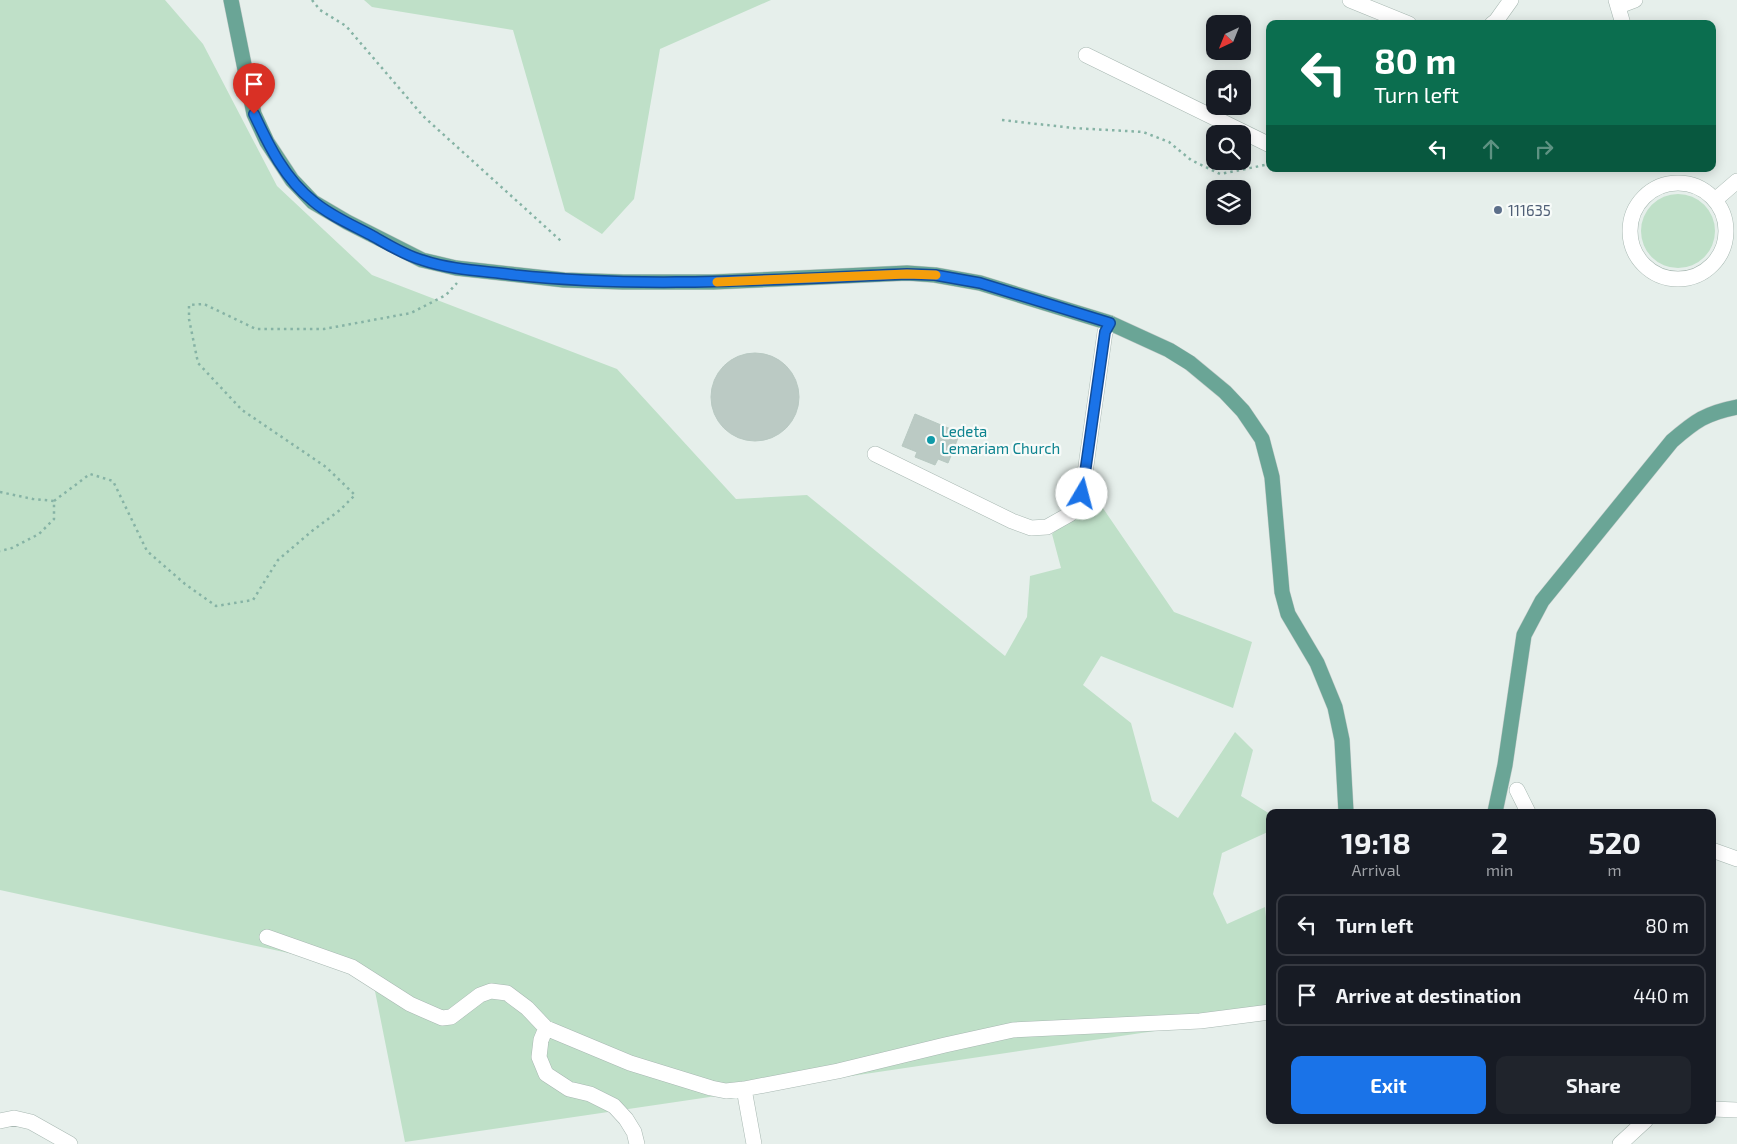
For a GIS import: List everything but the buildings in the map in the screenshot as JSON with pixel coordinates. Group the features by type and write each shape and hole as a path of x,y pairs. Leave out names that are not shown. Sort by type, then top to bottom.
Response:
{"main road":[{"path":"231,0 254,114 267,142 292,180 313,202 388,244 422,260 471,269 564,280 623,282 713,282 907,274 935,275 980,283 1110,323 1169,350 1190,363 1225,392 1243,411 1262,439 1272,477 1282,592 1288,614 1317,662 1335,707 1342,740 1346,809"},
{"path":"1496,809 1505,765 1524,635 1542,601 1672,441 1693,422 1717,411 1737,407"}],"street":[{"path":"1350,0 1398,20"},
{"path":"1497,20 1510,0"},
{"path":"1622,20 1617,3 1635,0"},
{"path":"1086,55 1266,143"},
{"path":"1672,175 1706,191 1716,200 1725,218 1727,234 1723,250 1714,264 1700,274 1684,279 1669,278 1654,273 1642,263 1634,250 1630,236 1630,220 1636,206 1646,194 1672,175"},
{"path":"1716,200 1737,181"},
{"path":"875,454 1012,521 1031,528 1047,527 1070,514 1082,494 1105,332 1110,323"},
{"path":"1517,790 1526,809"},
{"path":"1716,851 1737,859"},
{"path":"267,937 352,967 410,1004 442,1018 451,1017 480,995 491,991 507,993 528,1008 546,1028 630,1063 726,1091 838,1070 1013,1030 1200,1021 1266,1013"},
{"path":"546,1028 541,1040 539,1056 546,1074 570,1089 590,1094 614,1106 626,1119 634,1132 638,1144"},
{"path":"744,1089 754,1144"},
{"path":"1716,1109 1737,1110"},
{"path":"0,1121 14,1118 31,1122 70,1144"},
{"path":"1620,1144 1642,1124"}],"path":[{"path":"312,0 320,10 346,26 423,116 561,241"},
{"path":"1002,120 1073,128 1143,132 1169,142 1192,160 1220,174 1266,165"},
{"path":"0,492 54,501 90,474 113,482 148,551 185,584 216,606 253,600 278,560 356,495 326,467 242,410 198,363 188,319 189,305 204,304 256,330 324,329 411,313 446,295 471,269"},
{"path":"0,551 12,548 39,534 54,520 54,501"}],"green space":[{"path":"0,0 165,0 203,44 277,186 372,275 617,369 736,499 807,495 1005,656 1027,617 1030,576 1061,568 1052,534 1096,498 1174,612 1252,642 1233,708 1101,656 1083,685 1131,723 1152,801 1178,818 1235,732 1253,750 1241,796 1266,812 1266,833 1222,853 1213,894 1227,924 1265,907 1266,1015 405,1142 371,971 0,890"},
{"path":"364,0 771,0 660,49 634,199 602,234 565,211 513,30 372,7"},
{"path":"1678,194 1692,197 1704,205 1712,217 1715,231 1712,245 1704,257 1692,265 1678,268 1664,265 1652,257 1644,245 1641,231 1644,217 1652,205 1664,197"}],"slow traffic":[{"path":"717,282 907,274 936,275"}],"place":[{"name":"111635","path":"1498,210"},
{"name":"Ledeta Lemariam Church","path":"931,440"}],"route":[{"path":"254,114 267,142 292,180 313,202 388,244 422,260 456,268 564,280 623,282 713,282 907,274 935,275 980,283 1023,298 1110,323 1105,332 1082,494"}]}
